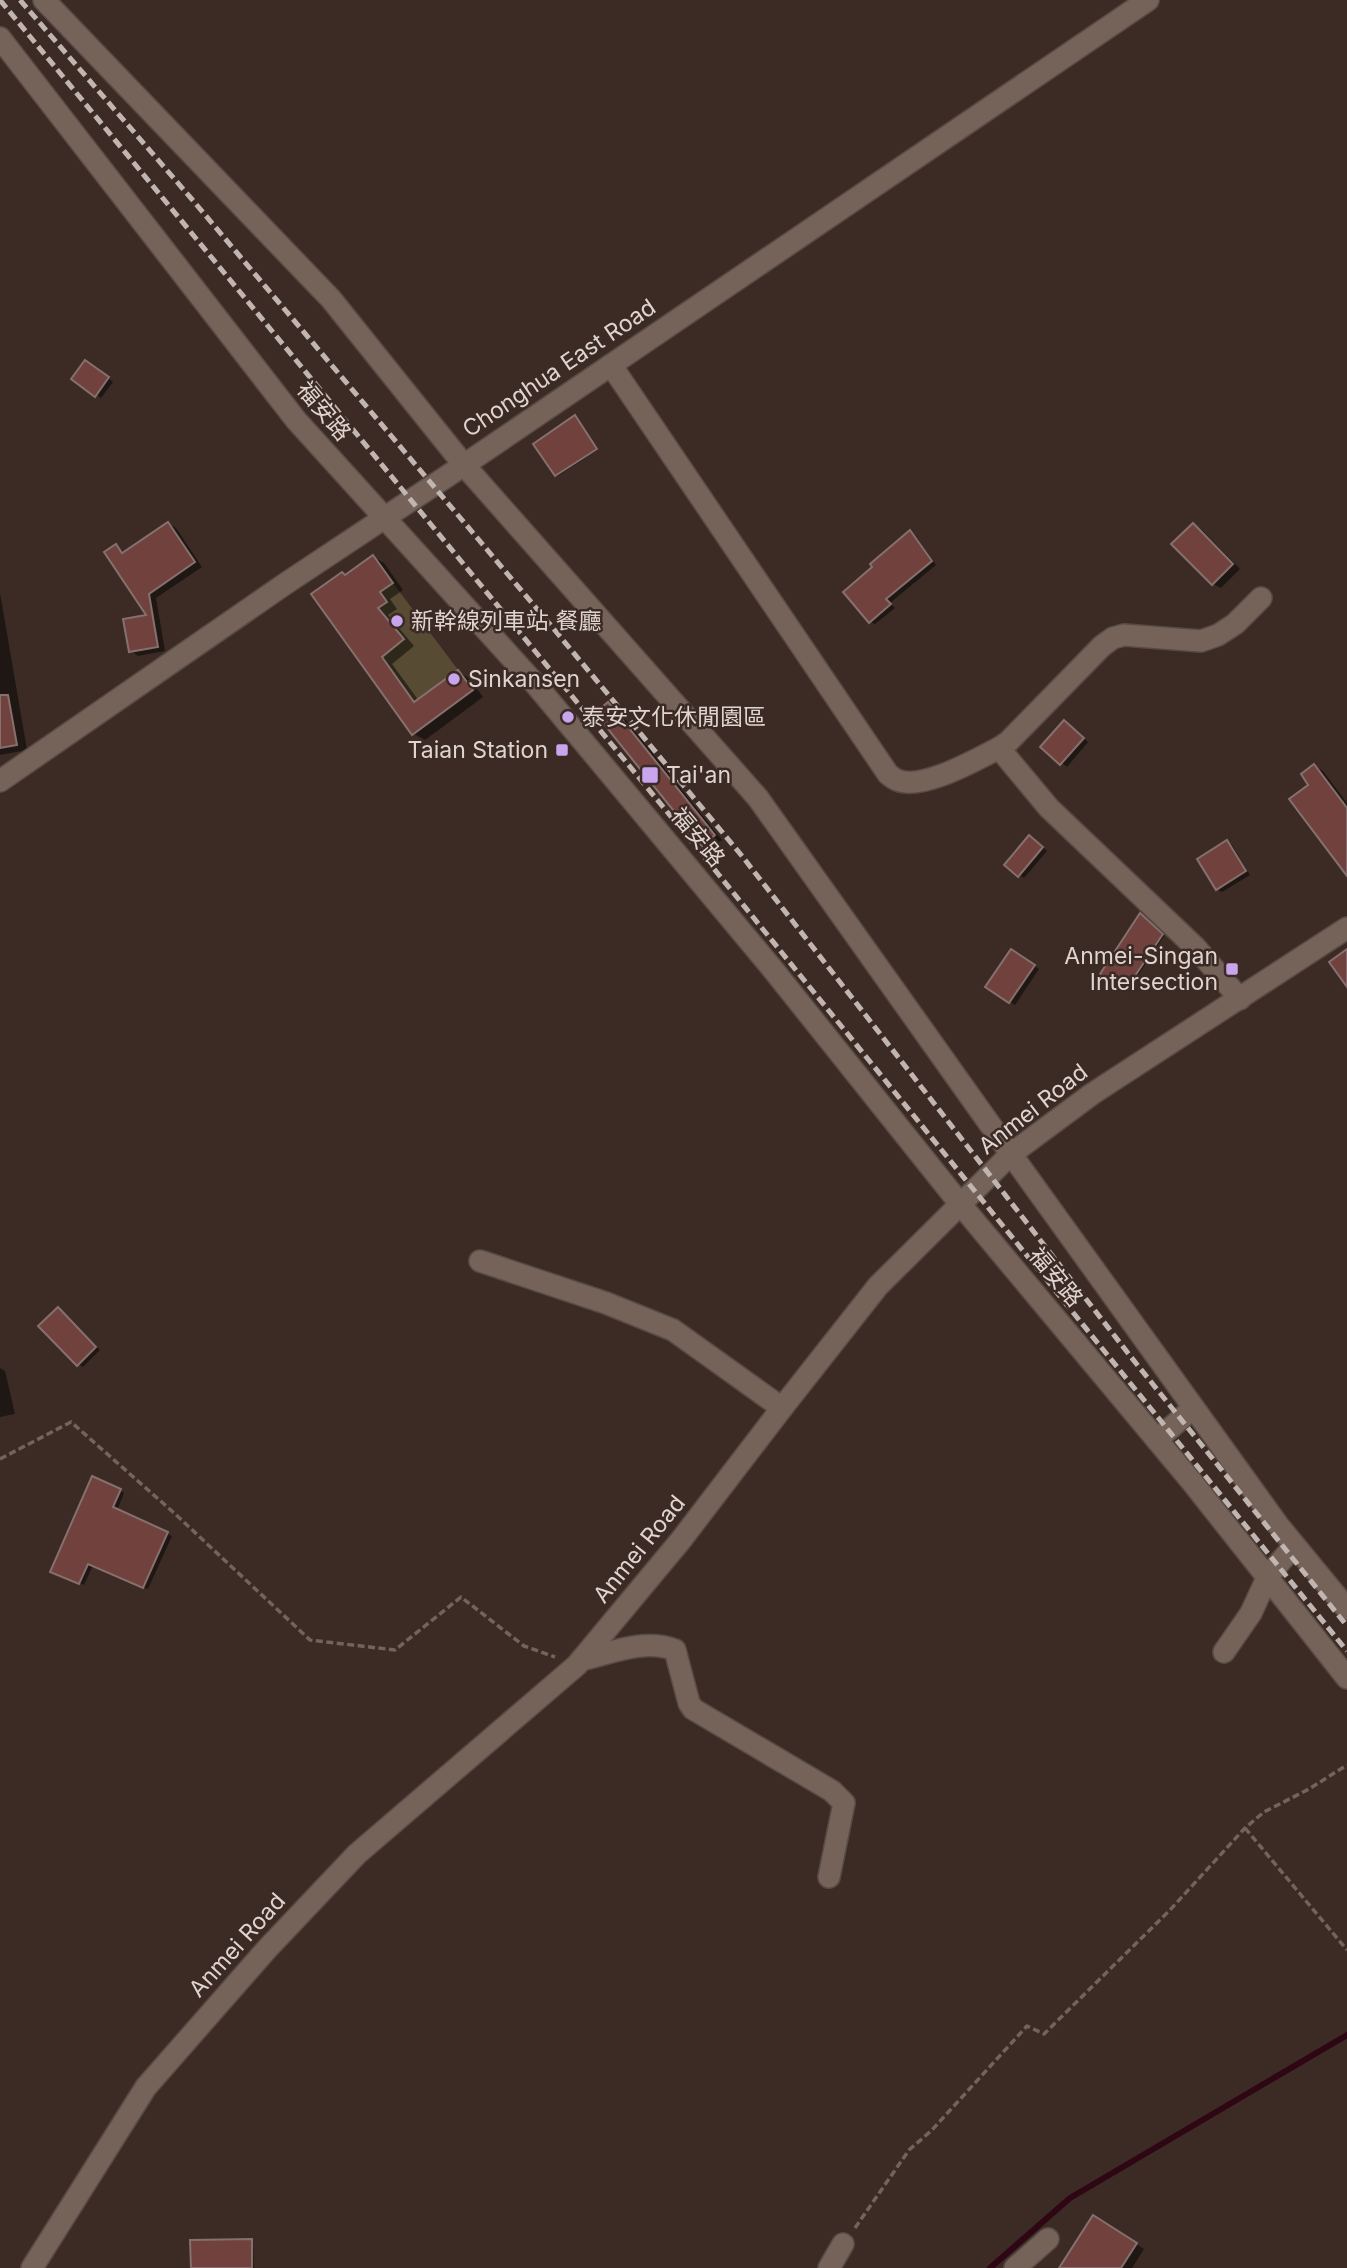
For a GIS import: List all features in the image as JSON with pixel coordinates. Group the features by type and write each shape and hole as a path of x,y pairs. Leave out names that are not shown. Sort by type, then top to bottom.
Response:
{"street":[{"name":"福安路","path":"44,0 331,299 464,466 758,798 1193,1408 1294,1546 1347,1609"},
{"name":"Chonghua East Road","path":"0,781 285,584 464,466 1148,0"},
{"name":"福安路","path":"0,38 296,421 537,685 1268,1576 1347,1678"},
{"path":"611,365 888,774 898,780 908,782 939,777 999,748 1113,638 1124,635 1201,641 1218,635 1235,624 1261,598"},
{"path":"999,748 1049,808 1196,948 1240,999"},
{"name":"Anmei Road","path":"32,2268 146,2087 267,1949 357,1854 579,1662 681,1541 877,1286 1010,1154 1092,1094 1347,928"},
{"path":"480,1261 606,1303 673,1330 782,1408"},
{"path":"1157,1440 1193,1408"},
{"path":"1224,1652 1251,1613 1268,1576 1294,1546"},
{"path":"579,1662 644,1645 661,1644 675,1650 693,1709 832,1791 844,1802 829,1877"},
{"path":"1015,2268 1048,2239"},
{"path":"829,2268 843,2244"}],"path":[{"path":"0,1459 71,1422 173,1512 310,1640 395,1650 461,1597 524,1646 579,1662"},
{"path":"843,2244 909,2150 948,2113 1027,2026 1044,2034 1170,1910 1245,1828 1265,1812 1347,1765"},
{"path":"1245,1828 1347,1950"}],"shaded area":[{"path":"393,583 458,670 414,702 352,616 372,613 386,602 380,592"}],"building":[{"path":"85,360 109,377 95,397 71,379"},
{"path":"575,415 597,449 555,476 533,444"},
{"path":"168,522 195,562 149,594 158,647 129,652 123,619 146,615 104,552 116,544 122,553"},
{"path":"1193,523 1233,564 1212,585 1171,544"},
{"path":"910,530 932,561 886,599 891,604 869,623 843,592 872,567 870,564"},
{"path":"373,555 393,583 380,592 387,602 378,608 404,639 382,657 414,702 458,670 473,690 412,735 311,594 342,572 345,575"},
{"path":"0,695 8,695 17,745 0,748"},
{"path":"608,702 715,835 702,846 595,713"},
{"path":"1064,720 1084,738 1060,765 1040,747"},
{"path":"1314,764 1347,808 1347,876 1289,799 1308,785 1301,774"},
{"path":"1029,835 1043,847 1018,877 1004,865"},
{"path":"1227,840 1246,871 1216,890 1197,859"},
{"path":"1140,913 1163,934 1125,991 1100,974"},
{"path":"1011,949 1035,965 1009,1003 985,987"},
{"path":"1347,949 1347,987 1329,962"},
{"path":"58,1307 96,1347 77,1366 38,1326"},
{"path":"92,1476 121,1489 113,1507 168,1532 143,1588 88,1564 79,1584 50,1572"},
{"path":"1093,2215 1137,2243 1121,2268 1059,2268"},
{"path":"252,2239 252,2268 191,2268 190,2240"}],"waterway":[{"path":"990,2268 1070,2198 1347,2035"}],"railway":[{"path":"0,0 719,875 1347,1651"},
{"path":"20,0 190,197 742,856 1131,1357 1347,1626"}],"place":[{"name":"新幹線列車站 餐廳","path":"397,621"},
{"name":"Sinkansen","path":"454,679"},
{"name":"泰安文化休閒園區","path":"568,717"},
{"name":"Taian Station","path":"562,750"},
{"name":"Tai'an","path":"650,775"},
{"name":"Anmei-Singan Intersection","path":"1232,969"}]}
